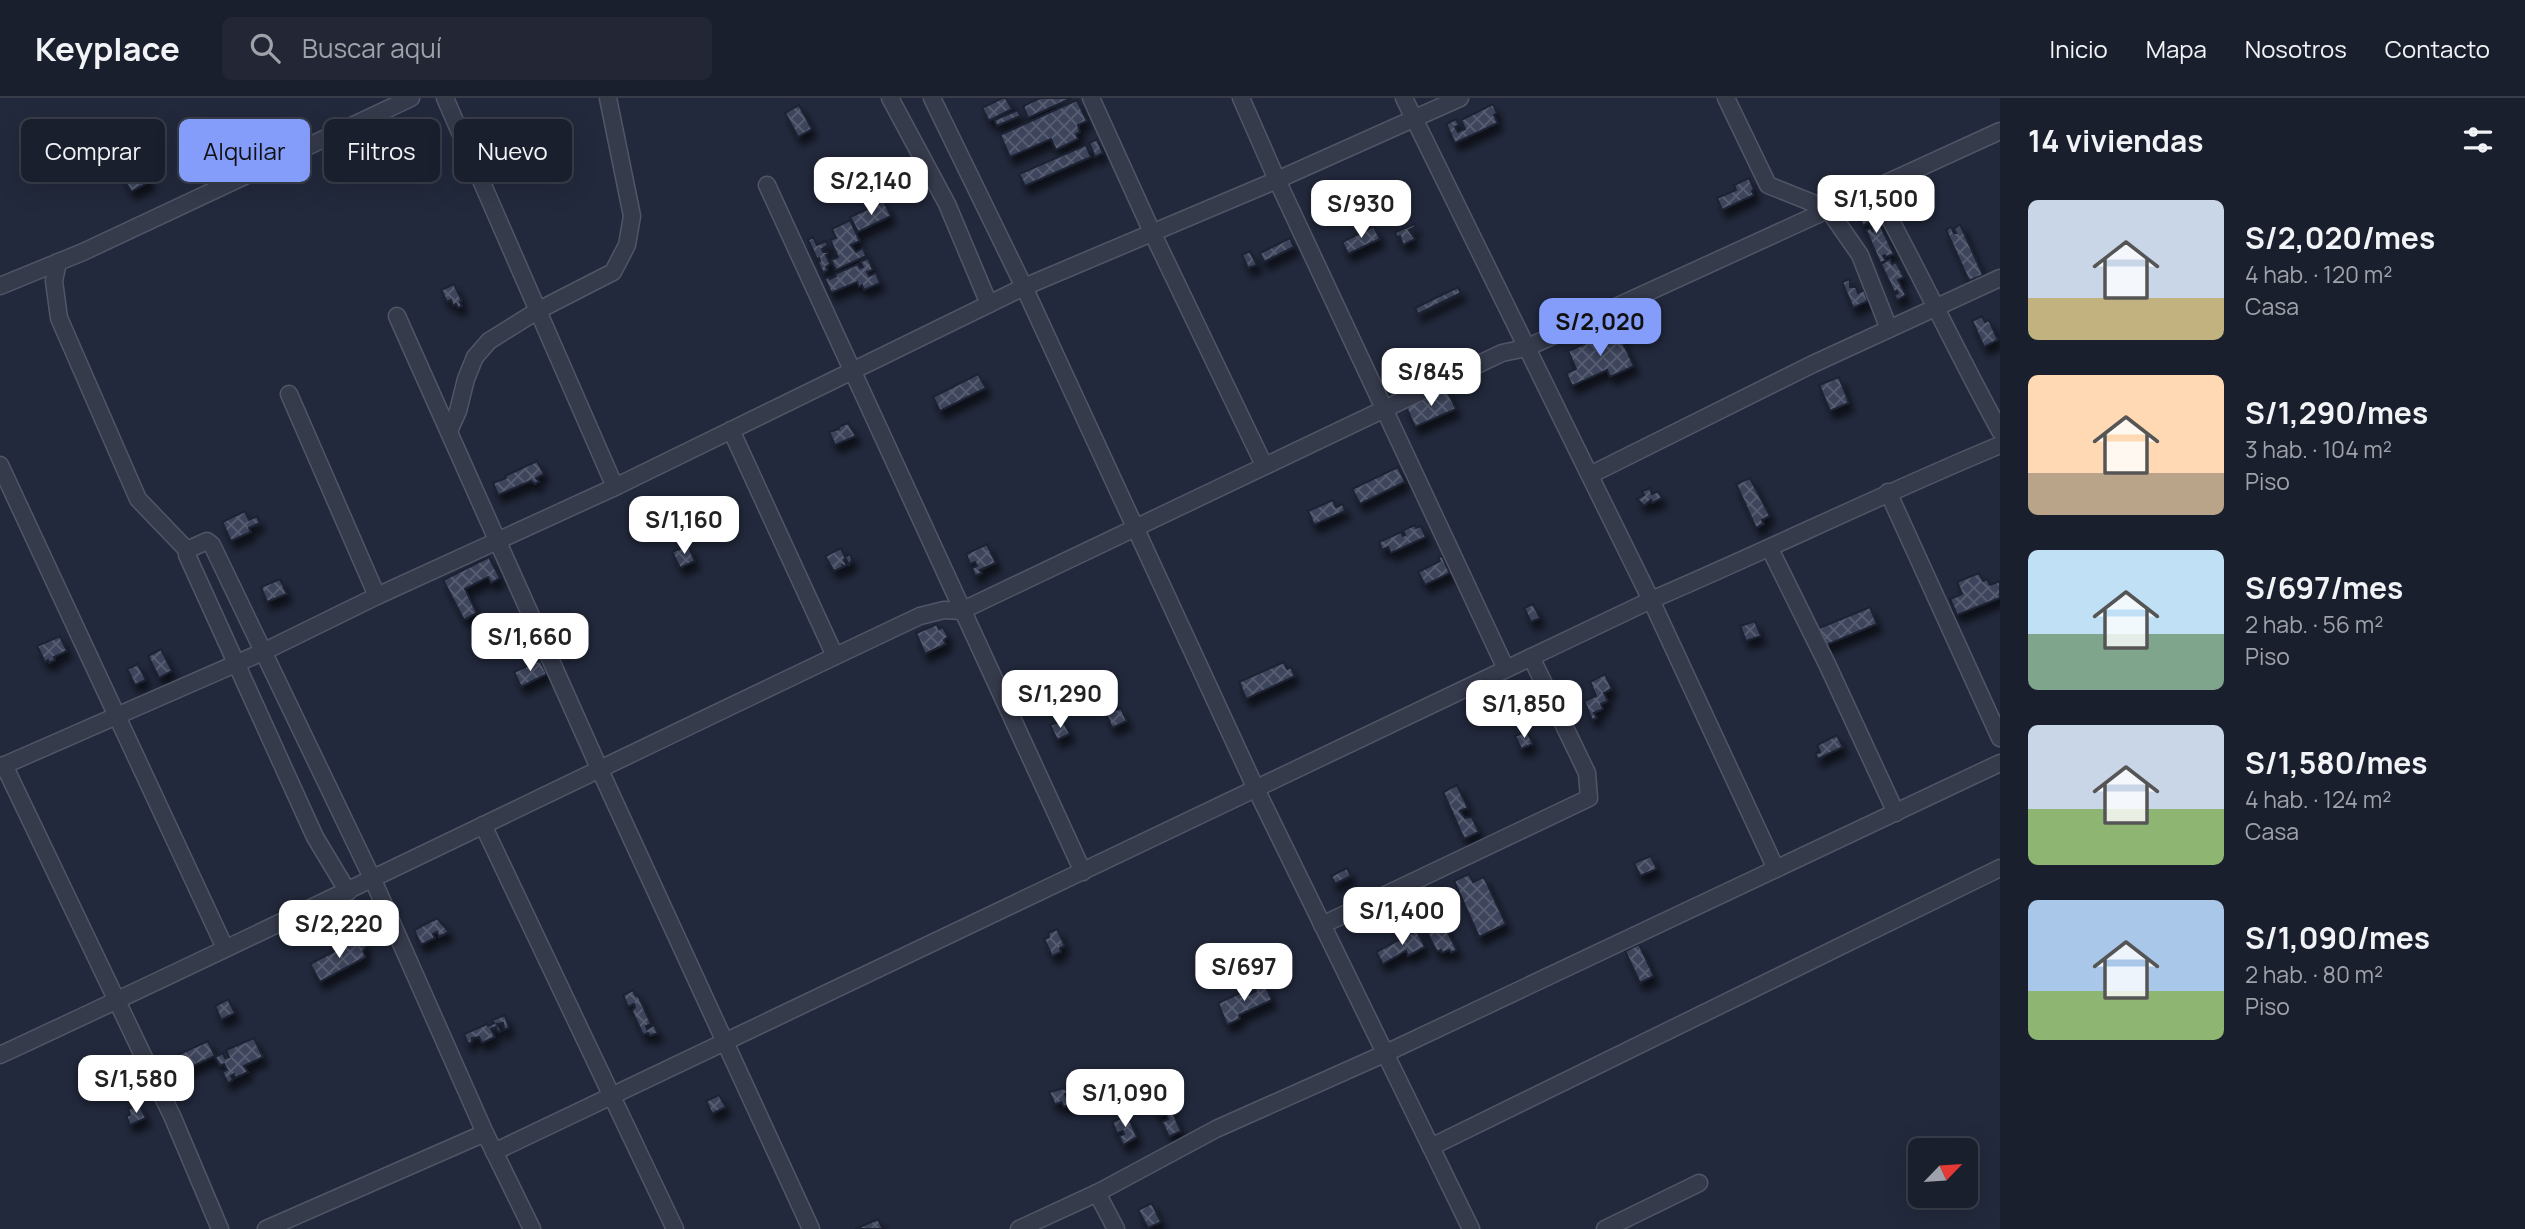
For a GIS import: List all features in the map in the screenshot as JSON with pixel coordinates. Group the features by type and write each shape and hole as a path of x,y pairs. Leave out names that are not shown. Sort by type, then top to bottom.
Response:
{"street":[{"path":"0,286 58,262 411,98"},
{"path":"445,98 615,488"},
{"path":"449,431 475,357 489,341 537,311 613,272 627,245 632,216 608,98"},
{"path":"890,98 947,204 989,304"},
{"path":"932,98 1024,287 1256,789 1471,1229"},
{"path":"1091,98 1264,465"},
{"path":"1241,98 1276,180 1506,669"},
{"path":"1404,98 1651,600 1776,869"},
{"path":"220,1229 173,1118 2,766 265,650 615,488 1024,287 1460,98"},
{"path":"1726,98 1768,185 1828,209 1860,256 1889,329"},
{"path":"0,1055 348,892 599,768 920,616 944,610 961,611 1502,353 1526,348 2000,131"},
{"path":"767,185 1083,872"},
{"path":"1874,189 2000,431"},
{"path":"58,262 54,281 59,318 138,499 187,550 315,836 348,892"},
{"path":"1590,475 1812,364 2000,278"},
{"path":"397,316 599,768 811,1229"},
{"path":"289,394 377,596"},
{"path":"732,430 835,656"},
{"path":"494,1152 1651,600 1770,549 1888,492 2000,445"},
{"path":"0,465 225,948"},
{"path":"1888,492 2000,738"},
{"path":"187,550 207,541 212,545 265,650 373,880 485,1133 532,1229"},
{"path":"1770,549 1896,813"},
{"path":"1322,925 1589,798 1587,773 1531,657"},
{"path":"1019,1229 1097,1192 1216,1129 1384,1054 2000,763"},
{"path":"482,825 675,1229"},
{"path":"1431,1147 2000,868"},
{"path":"266,1229 485,1133"},
{"path":"1605,1229 1699,1183"},
{"path":"1097,1192 1116,1229"}],"building":[{"path":"1006,98 1012,109 989,121 982,108"},
{"path":"1040,98 1072,98 1028,118 1023,106"},
{"path":"1077,100 1087,121 1078,125 1078,139 1056,150 1051,139 1010,157 1000,135"},
{"path":"1493,104 1498,123 1455,143 1446,124 1456,119 1459,125 1455,127 1458,132 1465,129 1461,120"},
{"path":"799,105 812,129 798,137 785,113"},
{"path":"1018,110 1020,116 997,126 994,120"},
{"path":"1097,139 1103,153 1095,157 1089,143"},
{"path":"1086,145 1091,157 1025,186 1019,174"},
{"path":"1749,178 1754,195 1722,210 1717,198 1736,190 1734,185"},
{"path":"126,182 149,182 131,192"},
{"path":"884,201 891,216 858,232 850,217"},
{"path":"1872,208 1894,254 1883,256 1886,261 1880,263 1866,230 1874,226 1870,227 1869,223 1863,226 1859,218 1864,216 1862,210"},
{"path":"850,220 860,241 851,245 856,252 863,248 866,256 836,270 831,260 838,257 830,240 836,238 832,229"},
{"path":"1415,224 1416,227 1409,230 1415,239 1403,245 1400,236 1397,237 1395,232"},
{"path":"1960,224 1983,275 1969,281 1946,230 1951,227 1956,233 1954,229"},
{"path":"1374,226 1380,239 1348,254 1342,242"},
{"path":"813,237 817,245 826,241 828,245 822,249 823,252 828,252 826,255 830,264 826,267 828,270 823,273 819,258 817,259 808,240"},
{"path":"1290,238 1294,247 1264,262 1260,253"},
{"path":"1250,251 1257,265 1248,268 1242,255"},
{"path":"868,258 873,270 867,272 869,276 876,273 880,283 864,290 857,282 831,293 825,279 858,264 860,268 863,267 860,262"},
{"path":"1890,259 1892,264 1896,262 1904,277 1898,280 1906,295 1897,300 1894,295 1898,293 1894,292 1881,264"},
{"path":"1850,279 1850,287 1856,287 1858,293 1864,290 1868,301 1853,308 1842,282"},
{"path":"454,284 462,301 462,306 458,308 456,304 453,306 451,300 447,302 441,290"},
{"path":"1458,287 1461,293 1418,314 1415,308"},
{"path":"1982,316 1985,322 1989,320 1998,340 1984,347 1972,321"},
{"path":"1609,327 1612,333 1617,330 1634,366 1610,377 1607,370 1572,386 1566,373 1576,369 1568,351 1602,336 1600,331"},
{"path":"978,374 986,388 940,411 933,397"},
{"path":"1839,377 1849,403 1830,411 1819,385"},
{"path":"1446,388 1456,409 1415,427 1406,407"},
{"path":"848,423 856,436 835,445 829,432"},
{"path":"537,461 544,474 536,478 539,482 535,484 531,481 498,495 493,483"},
{"path":"1398,467 1405,482 1360,504 1352,489"},
{"path":"1750,478 1770,516 1762,520 1764,524 1756,528 1736,484"},
{"path":"1650,488 1652,494 1658,491 1662,498 1652,503 1651,500 1644,506 1637,499 1644,495 1642,491"},
{"path":"1333,500 1336,507 1343,504 1345,511 1314,525 1308,511"},
{"path":"245,511 249,520 257,516 260,523 249,528 251,532 231,541 222,522"},
{"path":"1415,525 1416,528 1421,526 1426,537 1391,553 1388,547 1382,550 1379,542 1401,532 1403,536 1403,530"},
{"path":"987,544 996,563 980,570 982,573 975,576 972,568 977,566 975,562 970,564 966,554"},
{"path":"688,545 695,561 680,568 672,552"},
{"path":"841,548 845,557 850,554 852,560 849,565 846,559 844,560 847,565 834,571 825,556"},
{"path":"1442,556 1450,573 1425,585 1418,572 1440,561 1438,557"},
{"path":"489,557 500,578 491,583 488,577 465,589 477,613 464,620 443,580"},
{"path":"1979,573 1983,581 1987,579 1990,585 2000,581 2000,598 1957,615 1950,599 1962,594 1957,582"},
{"path":"280,579 287,594 267,602 261,587"},
{"path":"1533,604 1540,618 1531,622 1524,608"},
{"path":"1870,607 1877,624 1824,646 1817,629"},
{"path":"1755,621 1761,636 1746,641 1740,626"},
{"path":"937,624 939,629 943,627 948,637 944,640 946,644 925,654 916,633"},
{"path":"60,636 67,651 54,657 55,660 49,663 48,660 45,662 37,646"},
{"path":"161,649 172,671 159,678 148,656"},
{"path":"540,660 547,674 521,687 514,672"},
{"path":"1284,662 1287,669 1291,667 1295,676 1246,699 1239,682"},
{"path":"138,664 146,680 135,685 127,669"},
{"path":"1605,674 1612,689 1604,693 1608,701 1601,704 1603,709 1594,713 1597,718 1592,720 1584,701 1596,696 1590,682"},
{"path":"1121,708 1127,721 1112,728 1106,714"},
{"path":"1063,720 1070,734 1057,740 1050,725"},
{"path":"1527,731 1533,744 1521,749 1515,736"},
{"path":"1837,735 1843,747 1818,759 1815,754 1820,752 1817,745"},
{"path":"1457,785 1468,808 1460,811 1465,818 1472,817 1479,832 1464,839 1443,792"},
{"path":"1651,856 1657,869 1640,876 1634,863"},
{"path":"1347,868 1351,876 1335,884 1331,876"},
{"path":"1469,874 1473,882 1484,877 1506,924 1479,937 1454,881"},
{"path":"1430,898 1457,950 1451,953 1449,950 1437,952 1414,906"},
{"path":"437,918 449,932 439,937 437,932 433,934 435,938 421,945 414,930"},
{"path":"1057,929 1065,946 1060,948 1061,952 1052,956 1044,939 1049,937 1048,933"},
{"path":"1416,929 1425,947 1408,956 1406,951 1383,964 1376,952"},
{"path":"357,939 359,942 363,940 367,947 363,951 366,957 320,982 310,964"},
{"path":"1639,944 1654,976 1640,983 1625,951"},
{"path":"1264,982 1272,1000 1239,1015 1240,1019 1227,1025 1218,1003 1244,991 1246,996 1256,991 1254,986"},
{"path":"633,990 651,1024 646,1026 647,1029 654,1025 658,1033 643,1035 632,1011 634,1004 628,1007 623,995"},
{"path":"228,999 235,1013 221,1020 215,1006"},
{"path":"505,1015 509,1028 504,1030 503,1023 497,1024 501,1031 498,1032 496,1027 491,1029 495,1037 482,1043 479,1037 472,1038 472,1042 468,1044 464,1034 487,1024 488,1026 494,1023 492,1020"},
{"path":"254,1038 263,1057 244,1066 248,1072 235,1078 234,1074 231,1076 233,1080 228,1083 222,1072 227,1070 224,1064 220,1066 215,1057 223,1053 225,1058 229,1057 226,1050"},
{"path":"208,1041 215,1056 171,1076 164,1061"},
{"path":"1065,1088 1068,1093 1065,1094 1072,1103 1064,1107 1061,1102 1055,1105 1049,1092"},
{"path":"1153,1088 1155,1095 1164,1091 1172,1108 1169,1109 1171,1114 1173,1113 1181,1131 1169,1137 1162,1122 1168,1119 1166,1114 1158,1116 1147,1090"},
{"path":"719,1095 726,1107 712,1114 706,1101"},
{"path":"139,1104 146,1118 130,1125 126,1116 130,1115 128,1109"},
{"path":"1128,1115 1137,1137 1123,1145 1119,1136 1124,1134 1123,1131 1117,1133 1112,1122"},
{"path":"1152,1203 1161,1222 1148,1228 1138,1210"},
{"path":"878,1219 883,1229 855,1229"}]}
